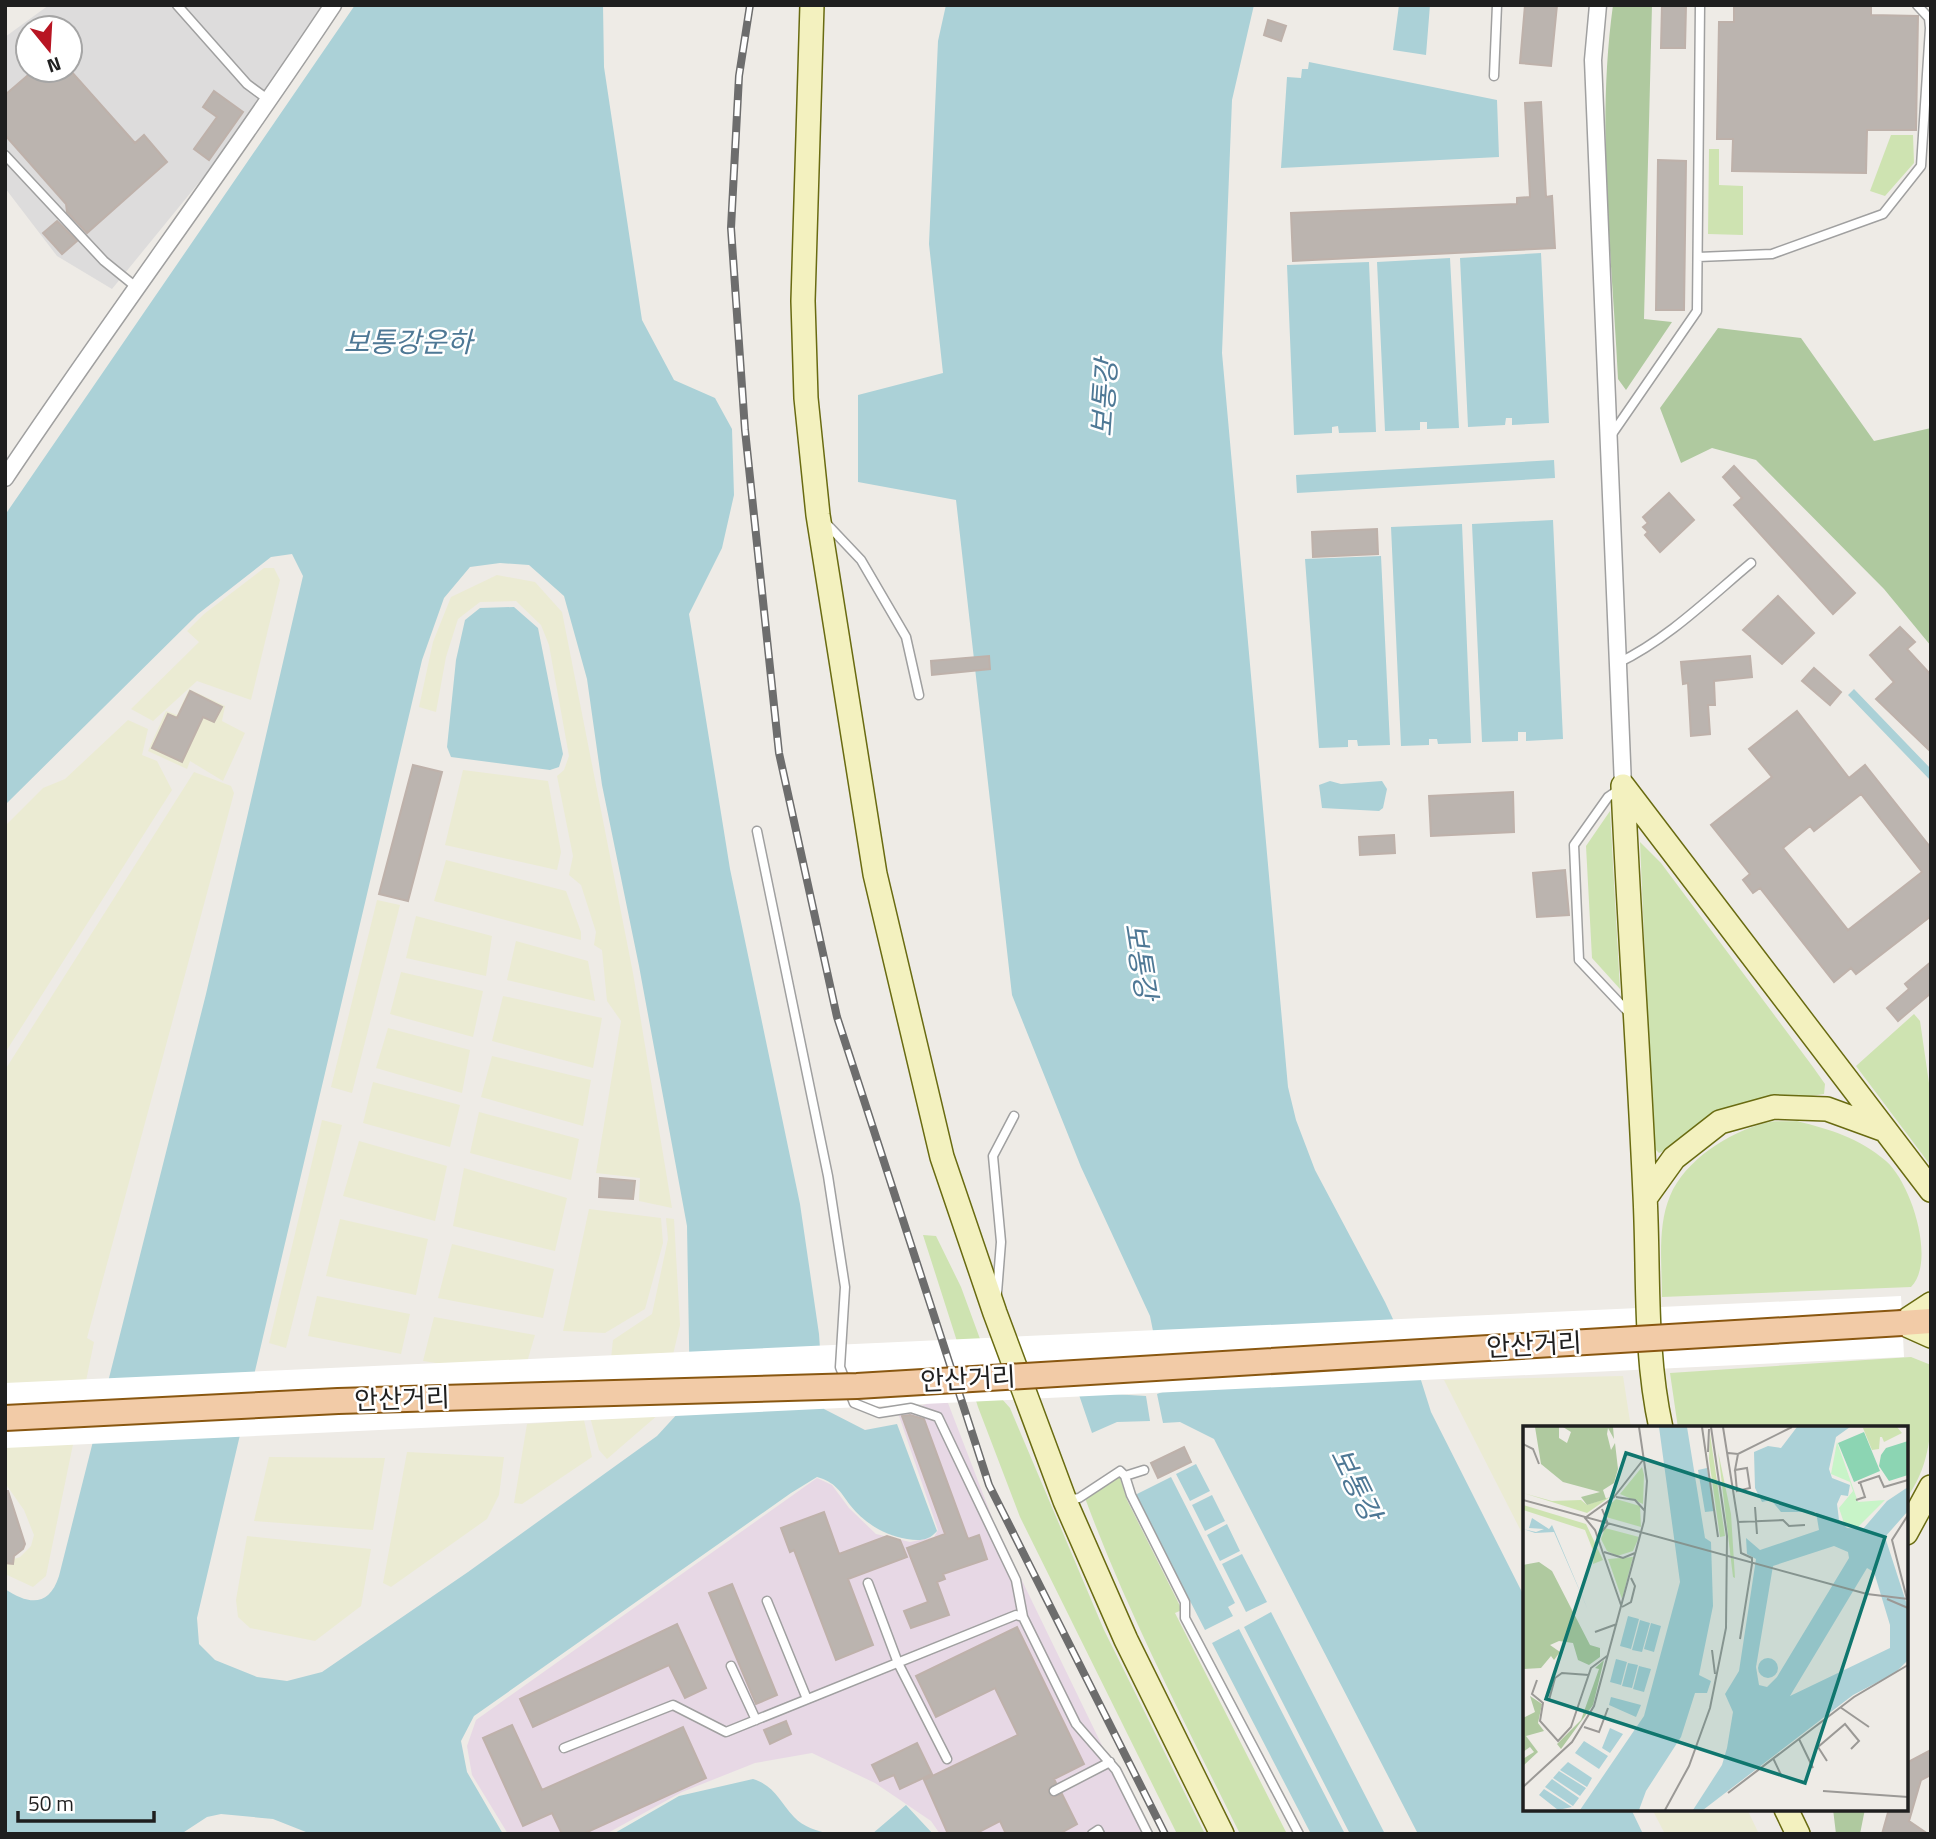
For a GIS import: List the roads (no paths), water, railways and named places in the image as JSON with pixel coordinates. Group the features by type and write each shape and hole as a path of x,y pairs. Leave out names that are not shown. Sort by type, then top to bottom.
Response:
{"main road":[{"path":"812,5 803,301 806,398 818,515 875,874 942,1157 995,1313 1065,1501 1126,1640 1222,1834"},
{"path":"1623,786 1646,1198 1646,1281 1661,1426"},
{"path":"1623,786 1930,1191"},
{"path":"1646,1198 1674,1158 1720,1122 1774,1107 1827,1109 1882,1129"},
{"path":"1902,1323 1931,1304"},
{"name":"안산거리","path":"5,1418 338,1401 858,1386 1931,1321"},
{"path":"1902,1323 1931,1336"},
{"path":"1909,1522 1931,1487"},
{"path":"1787,1811 1800,1834"},
{"path":"1800,1834 1806,1811"}],"street":[{"path":"5,478 11,458 270,101 334,5"},
{"path":"1598,5 1593,60 1623,786"}],"lane":[{"path":"177,5 247,84 270,101"},
{"path":"1494,76 1497,5"},
{"path":"1609,439 1697,311 1700,5"},
{"path":"1698,257 1772,254 1883,214 1921,166 1930,27 1929,18 1917,5"},
{"path":"5,155 104,261 136,287"},
{"path":"818,515 861,560 906,637 919,695"},
{"path":"1618,663 1637,654 1672,629 1751,563"},
{"path":"1623,786 1608,797 1574,845 1579,960 1634,1017"},
{"path":"757,831 828,1175 845,1287 840,1367 854,1403 879,1413 911,1408 939,1417 1016,1580 1023,1617 1076,1724 1110,1762 1148,1834"},
{"path":"995,1313 1001,1242 993,1156 1014,1116"},
{"path":"1125,1476 1144,1470"},
{"path":"1065,1501 1079,1498 1120,1471 1125,1476 1131,1495 1185,1602 1185,1618 1299,1834"},
{"path":"869,1583 898,1663 947,1759"},
{"path":"767,1601 807,1699"},
{"path":"564,1748 673,1705 726,1732 1016,1615 1023,1617"},
{"path":"731,1666 756,1720"},
{"path":"1054,1791 1110,1762"},
{"path":"1092,1834 1098,1830 1100,1834"}],"water":[{"name":"보통강운하","path":"355,5 603,5 604,67 642,320 674,380 715,398 732,429 734,495 722,548 689,614 730,869 800,1204 819,1334 824,1409 865,1430 897,1424 937,1531 931,1537 911,1540 883,1531 862,1517 833,1484 817,1477 791,1493 474,1716 461,1741 467,1772 503,1834 311,1834 273,1819 221,1814 207,1817 181,1834 5,1834 5,1589 22,1598 37,1600 50,1593 59,1576 206,994 303,576 292,554 271,557 198,614 5,805 5,515","holes":["500,563 529,565 564,596 587,679 602,785 687,1226 690,1400 657,1436 468,1572 322,1672 287,1681 257,1677 215,1660 199,1644 197,1618 422,660 444,598 470,567"]},
{"name":"보통강","path":"946,5 1254,5 1232,100 1222,353 1288,1087 1296,1120 1315,1170 1385,1302 1420,1377 1431,1412 1523,1594 1523,1811 1632,1811 1643,1834 1418,1834 1214,1439 1180,1422 1163,1423 1157,1394 1165,1391 1150,1316 1081,1167 1012,995 956,500 858,482 858,395 943,373 929,244 938,41"},
{"path":"1399,5 1430,5 1426,55 1393,50"},
{"path":"1309,62 1497,100 1499,157 1281,168 1287,77 1301,78 1302,69 1308,69"},
{"path":"1541,253 1549,423 1512,425 1512,418 1506,418 1505,425 1468,427 1460,258"},
{"path":"1450,258 1459,428 1427,429 1427,422 1420,422 1420,430 1385,431 1377,262"},
{"path":"1369,262 1376,432 1339,433 1338,426 1332,427 1332,433 1294,435 1287,265"},
{"path":"1554,460 1555,478 1297,493 1296,475"},
{"path":"1553,520 1563,739 1526,741 1526,732 1518,732 1518,741 1482,742 1472,524"},
{"path":"1462,524 1471,743 1438,744 1437,739 1429,739 1429,745 1401,746 1391,527"},
{"path":"1381,556 1390,745 1358,746 1357,740 1348,740 1348,747 1319,748 1305,559"},
{"path":"514,607 538,628 563,754 559,767 550,770 451,757 447,747 456,660 465,620 480,608"},
{"path":"1854,689 1931,769 1931,781 1848,695"},
{"path":"1330,781 1341,784 1382,781 1387,789 1383,808 1379,811 1322,808 1319,785"},
{"path":"1078,1392 1146,1396 1150,1421 1117,1422 1092,1433"},
{"path":"1196,1464 1210,1491 1190,1501 1176,1474"},
{"path":"1171,1477 1235,1603 1228,1607 1233,1616 1205,1630 1137,1498 1137,1494"},
{"path":"1212,1495 1225,1521 1205,1531 1192,1505"},
{"path":"1227,1524 1240,1551 1220,1561 1207,1535"},
{"path":"1242,1554 1267,1602 1246,1612 1222,1564"},
{"path":"1271,1612 1385,1834 1350,1834 1244,1627"},
{"path":"1239,1629 1345,1834 1311,1834 1212,1643"},
{"path":"753,1779 772,1790 802,1823 830,1834 613,1834 679,1796"},
{"path":"906,1805 933,1834 872,1834"}],"railway":[{"path":"750,5 739,76 731,228 745,430 779,753 837,1017 989,1485 1165,1834"}]}
